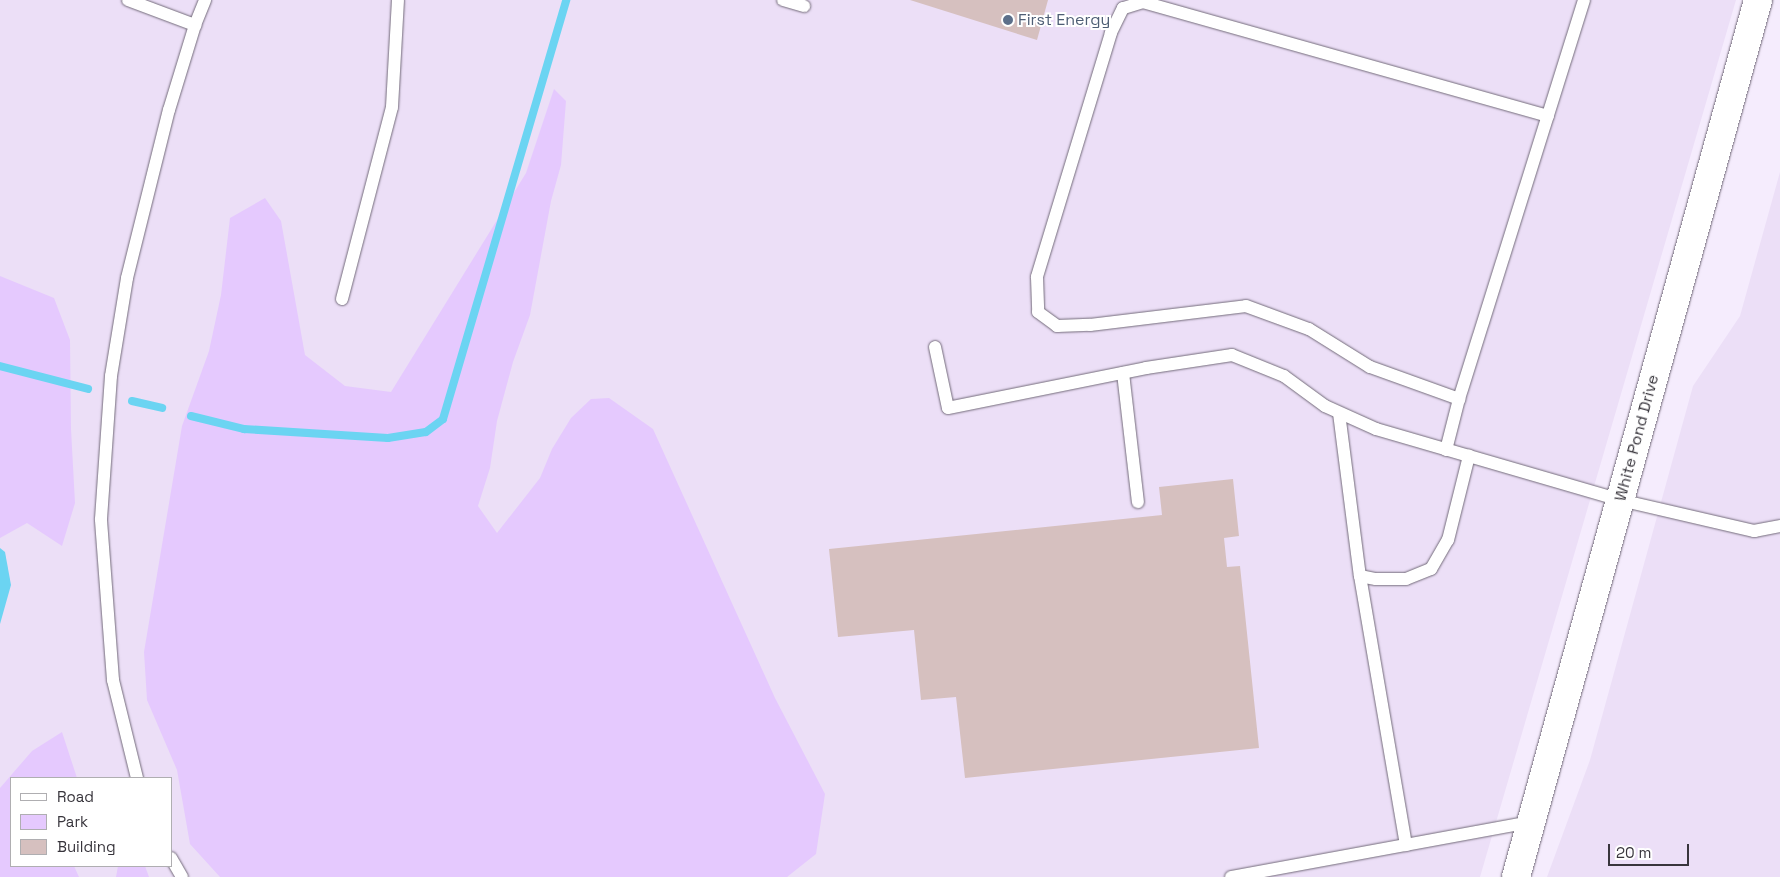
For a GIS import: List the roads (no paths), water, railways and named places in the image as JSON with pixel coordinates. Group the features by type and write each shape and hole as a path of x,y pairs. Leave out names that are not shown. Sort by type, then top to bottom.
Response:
{"street":[{"name":"White Pond Drive","path":"1516,877 1758,0"}],"lane":[{"path":"128,0 195,25"},
{"path":"137,777 113,680 101,519 110,386 127,278 169,110 195,25 205,0"},
{"path":"342,299 392,108 398,0"},
{"path":"784,0 804,6"},
{"path":"1446,450 1459,398 1584,0"},
{"path":"1459,398 1370,367 1309,329 1246,306 1057,326 1038,312 1037,277 1111,33 1123,8 1143,2 1548,116"},
{"path":"935,347 948,408 1122,373 1232,354 1284,376 1325,406 1376,429 1620,500 1754,531 1780,526"},
{"path":"1122,373 1138,502"},
{"path":"1339,413 1360,576 1406,845"},
{"path":"1360,576 1376,579 1406,579 1431,569 1448,540 1469,456"},
{"path":"1231,877 1532,822"},
{"path":"172,860 182,877"}],"water":[{"path":"0,548 5,552 11,585 0,624"}],"waterway":[{"path":"191,416 244,429 388,438 426,432 443,419 566,0"},
{"path":"0,366 88,389"},
{"path":"132,401 162,408"}],"place":[{"name":"First Energy","path":"1008,20"}]}
